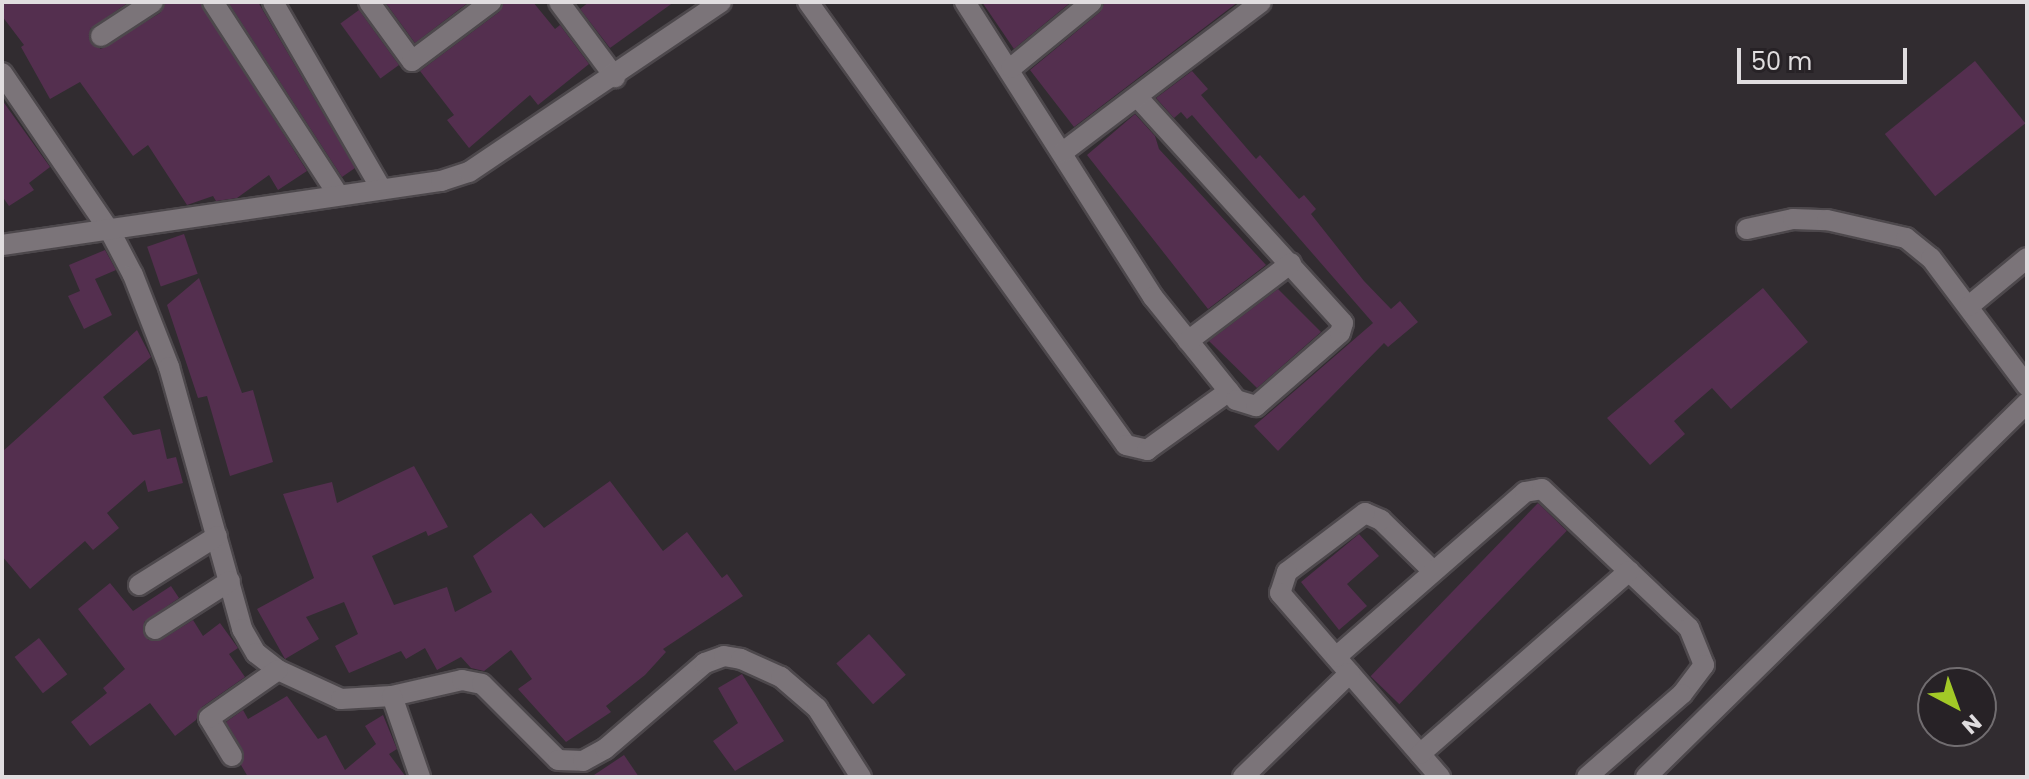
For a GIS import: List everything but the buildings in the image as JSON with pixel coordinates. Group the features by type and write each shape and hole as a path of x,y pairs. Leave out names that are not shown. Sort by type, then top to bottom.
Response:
{"street":[{"path":"101,36 153,2"},
{"path":"213,2 337,193"},
{"path":"273,2 381,188"},
{"path":"369,2 412,61 491,2"},
{"path":"559,2 615,77"},
{"path":"2,245 111,233 469,172 615,77 721,2"},
{"path":"808,2 1126,445 1147,450 1229,391"},
{"path":"965,2 1011,68 1153,297 1229,391 1246,407 1256,406 1340,333 1339,314 1139,99"},
{"path":"1011,68 1092,2"},
{"path":"1063,152 1139,99 1261,2"},
{"path":"2,73 111,233 169,367 242,629 256,653 278,670 341,699 392,696 462,680 482,684 558,760 583,761 605,749 705,663 724,656 741,659 781,677 817,708 861,777"},
{"path":"1747,229 1793,219 1827,220 1906,238 1931,258 2027,386"},
{"path":"1969,306 2027,258"},
{"path":"1188,341 1291,263"},
{"path":"1646,777 2027,403"},
{"path":"1336,657 1433,571 1534,489 1553,496 1689,628 1704,665 1682,694 1587,777"},
{"path":"1433,571 1381,520 1365,513 1287,572 1280,593 1440,777"},
{"path":"139,585 217,536"},
{"path":"1420,754 1629,571"},
{"path":"155,629 230,581"},
{"path":"232,756 209,718 278,670"},
{"path":"1243,777 1350,673"},
{"path":"392,696 420,777"}]}
